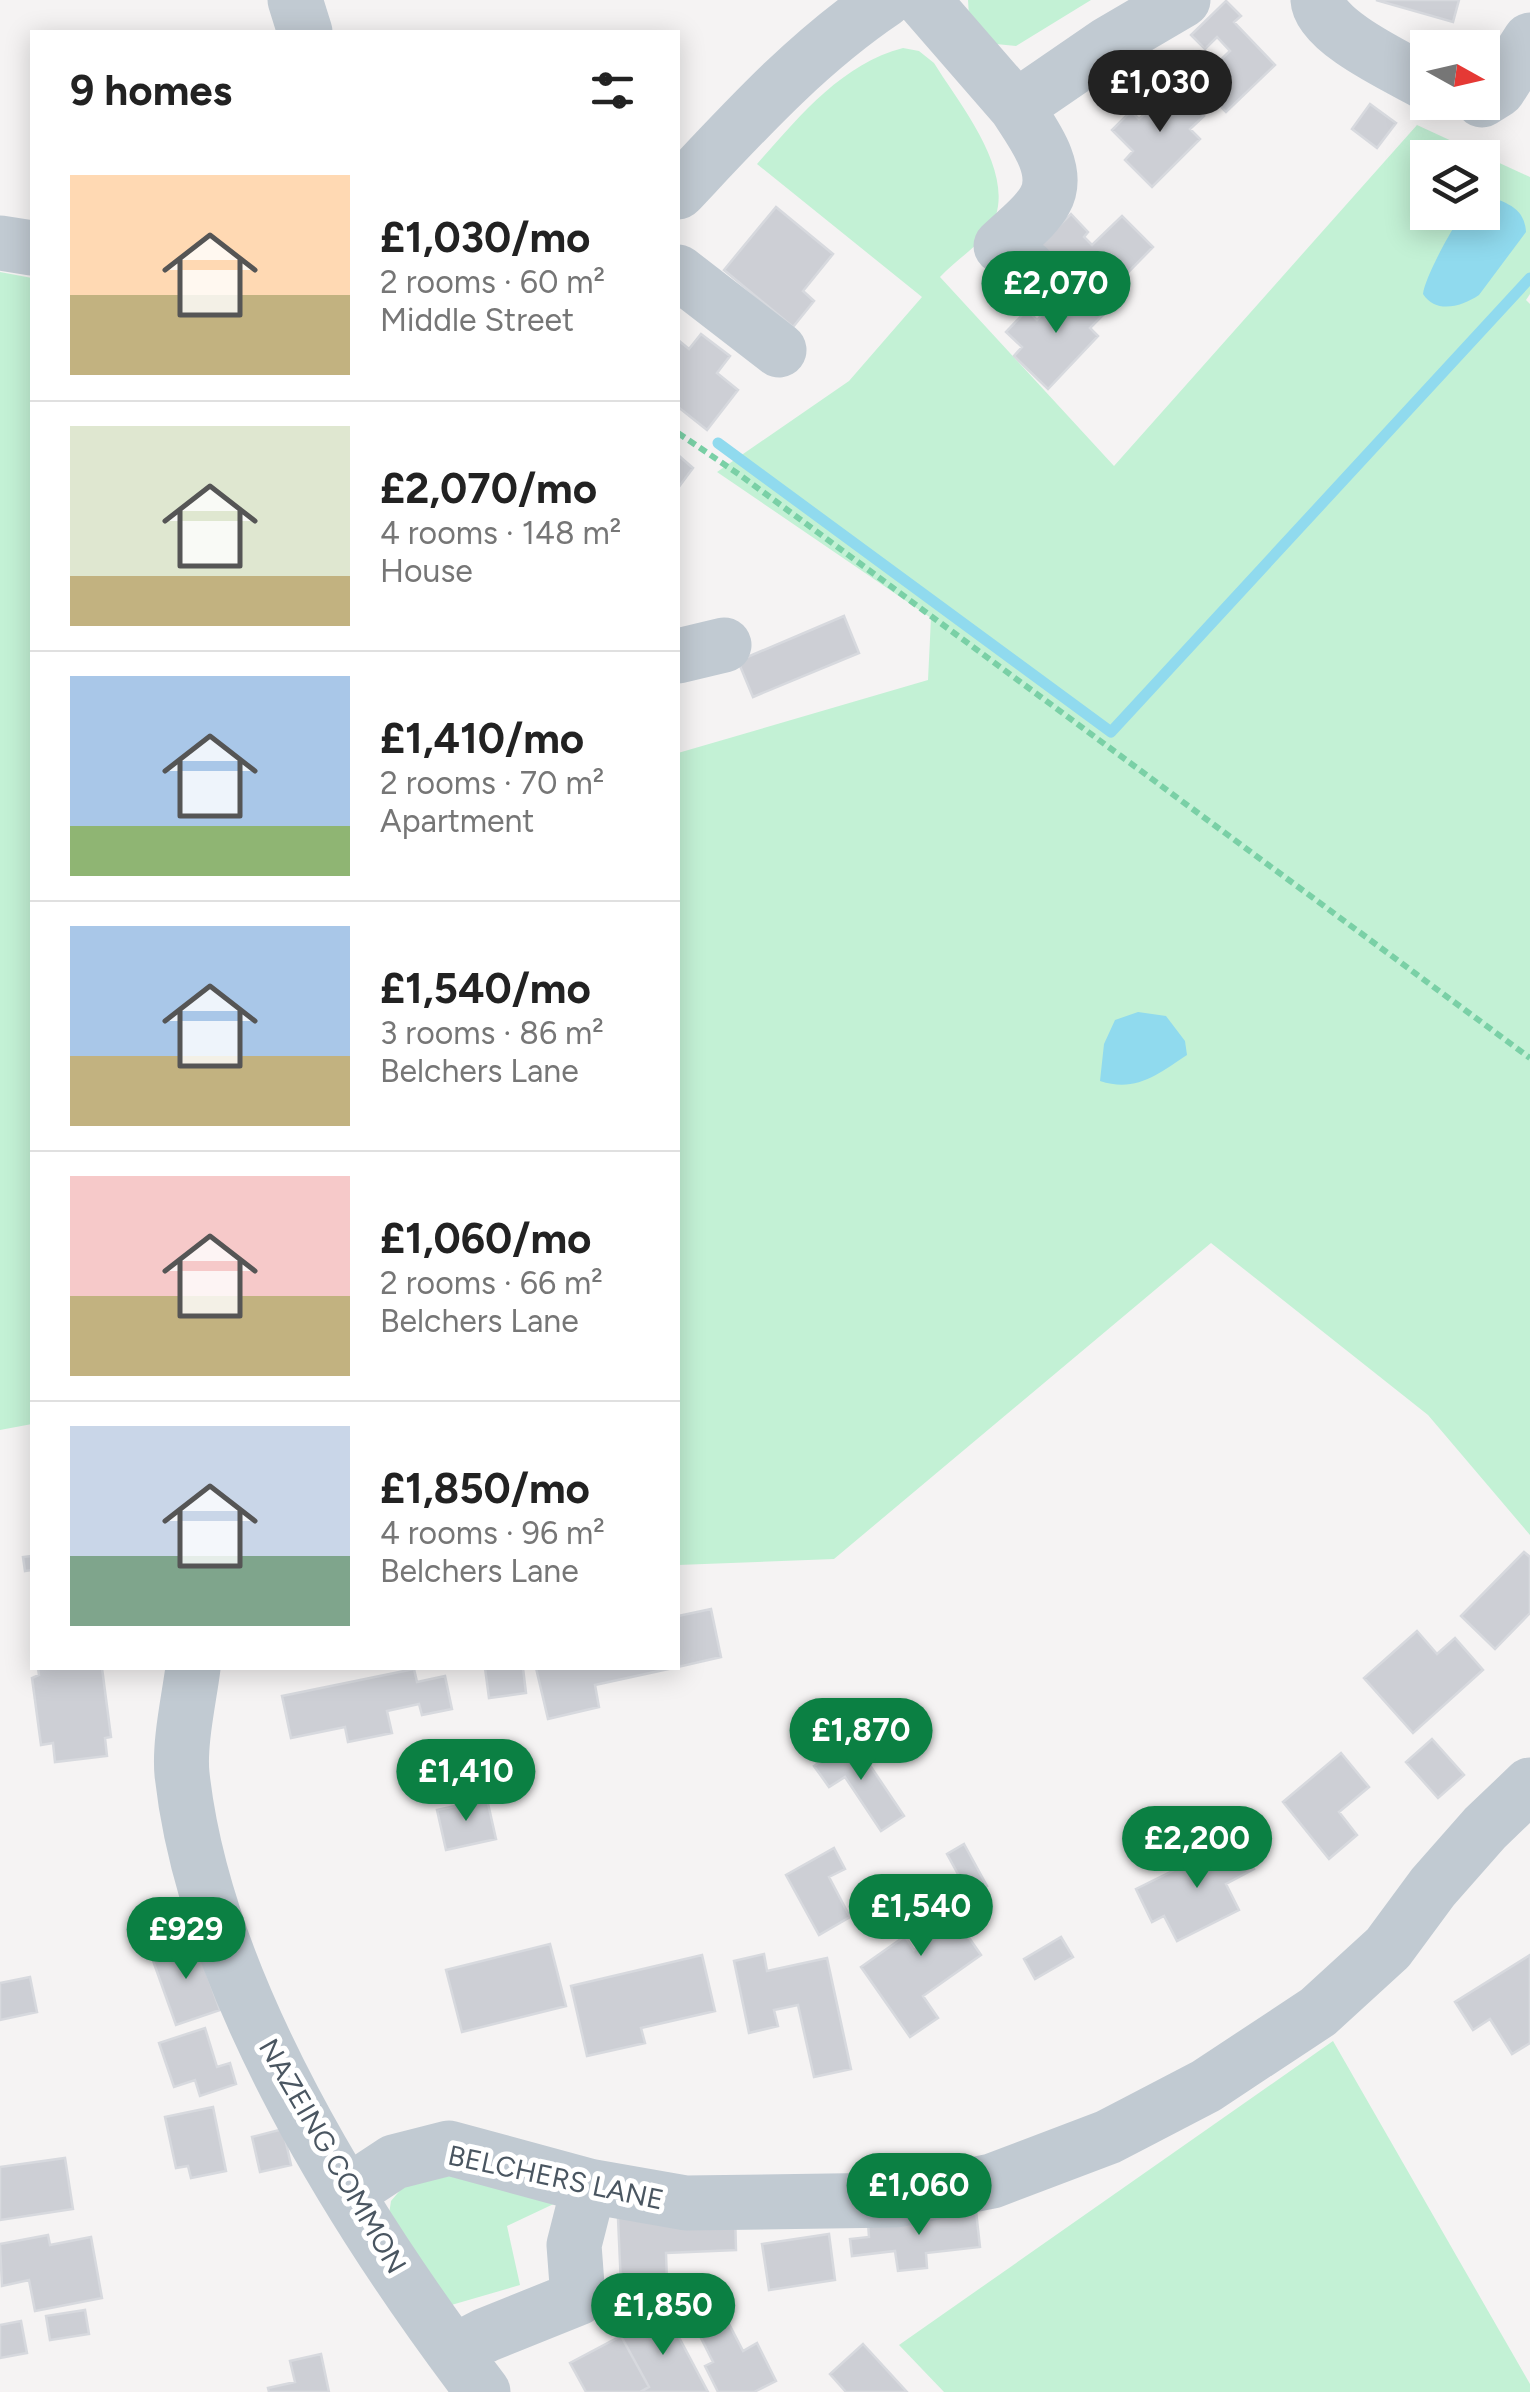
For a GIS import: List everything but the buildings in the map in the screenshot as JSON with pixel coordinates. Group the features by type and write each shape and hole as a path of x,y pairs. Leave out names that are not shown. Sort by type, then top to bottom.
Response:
{"street":[{"path":"295,0 305,30"},
{"path":"680,190 774,90 852,22 885,0"},
{"path":"924,0 1016,107 1041,146 1051,181 1045,201 1001,246 1029,268"},
{"path":"1016,107 1108,44 1184,0"},
{"path":"1318,0 1319,10 1330,26 1410,73"},
{"path":"1500,87 1530,40"},
{"path":"0,242 30,248"},
{"path":"680,274 779,350"},
{"name":"NAZEING COMMON","path":"193,1670 182,1770 198,1863 231,1962 281,2074 348,2193 429,2321 468,2372"},
{"name":"BELCHERS LANE","path":"348,2193 394,2162 449,2148 589,2186 686,2203 896,2200 992,2181 1108,2137 1206,2086 1318,2012 1388,1948 1433,1887 1530,1785"},
{"path":"468,2372 486,2335 578,2298 574,2245 589,2186"}],"path":[{"path":"680,434 756,486 1530,1058"}],"green space":[{"path":"968,0 1091,0 1016,46 996,44 969,16"},
{"path":"903,48 919,51 934,63 985,146 999,192 996,214 986,234 940,277 1114,466 1417,125 1450,140 1410,140 1410,230 1500,230 1500,163 1530,177 1530,294 1526,300 1530,304 1530,1535 1428,1415 1211,1243 834,1559 680,1565 680,752 928,680 931,618 717,472 849,381 922,297 757,164 840,80 860,66"},
{"path":"0,272 30,278 30,1424 0,1430"},
{"path":"1333,2041 1530,2384 1530,2392 944,2392 899,2345"},
{"path":"419,2168 579,2192 507,2226 520,2285 441,2308 387,2228 391,2201"}],"water":[{"path":"1500,201 1519,212 1525,224 1526,232 1479,295 1464,303 1442,306 1423,294 1453,230 1500,230"},
{"path":"1138,1012 1166,1016 1185,1041 1187,1055 1136,1083 1100,1081 1104,1044 1115,1020"}],"waterway":[{"path":"718,443 1111,732 1530,278"}]}
